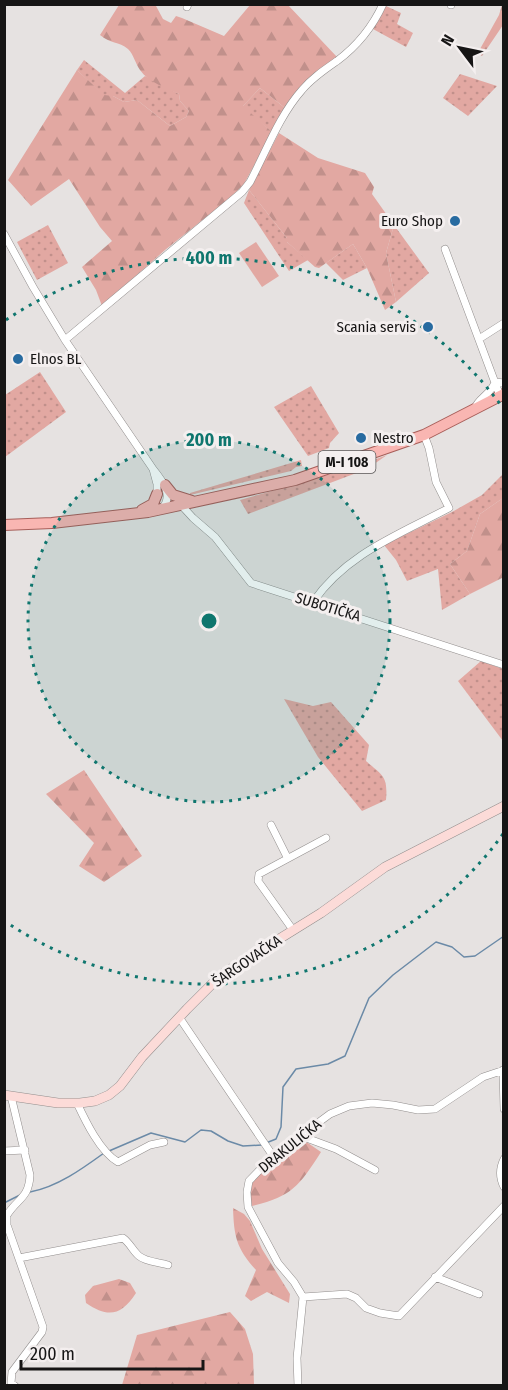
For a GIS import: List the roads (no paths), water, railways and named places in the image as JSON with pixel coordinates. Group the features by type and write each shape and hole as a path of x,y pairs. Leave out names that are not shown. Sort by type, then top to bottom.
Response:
{"main road":[{"name":"M-I 108","path":"4,525 52,523 162,510 295,480 424,435 502,395"},
{"path":"129,514 149,507 155,502 161,490 188,501 207,500"}],"street":[{"path":"65,340 242,192 250,182 292,102 311,81 357,43 376,19 383,4"},
{"path":"4,234 65,340 153,469 167,500 162,510 158,506 161,490 153,469"},
{"path":"445,249 502,395"},
{"path":"479,339 504,323"},
{"path":"495,382 504,383"},
{"path":"474,410 477,402 491,391 495,382"},
{"path":"313,602 325,585 350,562 448,508 436,482 424,435"},
{"name":"SUBOTIČKA","path":"182,506 215,537 251,583 504,665"},
{"name":"ŠARGOVAČKA","path":"8,1095 58,1103 77,1103 95,1101 109,1095 120,1086 142,1057 179,1017 222,975 357,889 385,867 504,806"},
{"path":"271,825 287,858"},
{"path":"293,930 258,880 259,874 326,838"},
{"path":"179,1017 273,1156"},
{"path":"503,1070 504,1109"},
{"name":"DRAKULIĆKA","path":"303,1297 278,1263 248,1207 249,1181 273,1156 330,1114 349,1106 372,1103 393,1104 418,1110 435,1109 483,1077 503,1070"},
{"path":"8,1095 25,1150 30,1176 30,1187 25,1196 7,1215 8,1225 43,1327 42,1332 12,1372 11,1383 15,1386"},
{"path":"77,1103 87,1124 117,1162 150,1145 164,1142"},
{"path":"301,1136 336,1149 375,1170"},
{"path":"4,1150 25,1150"},
{"path":"504,1159 500,1166 500,1178 504,1187"},
{"path":"298,1386 297,1358 303,1297 347,1294 356,1298 366,1308 399,1316 504,1206"},
{"path":"19,1258 123,1238 143,1259 168,1265"},
{"path":"435,1277 479,1294"}],"waterway":[{"path":"266,1143 276,1139 281,1127 283,1087 296,1069 328,1064 345,1056 369,998 393,975 436,942 452,947 464,957 475,956 504,936"},
{"path":"109,1151 151,1133 185,1142 201,1130 211,1131 228,1141 243,1146 262,1145"},
{"path":"30,1192 59,1182 104,1153"},
{"path":"4,1203 20,1195"}],"place":[{"name":"Euro Shop","path":"455,221"},
{"name":"Scania servis","path":"428,327"},
{"name":"Elnos BL","path":"18,359"},
{"name":"Nestro","path":"361,438"}]}
